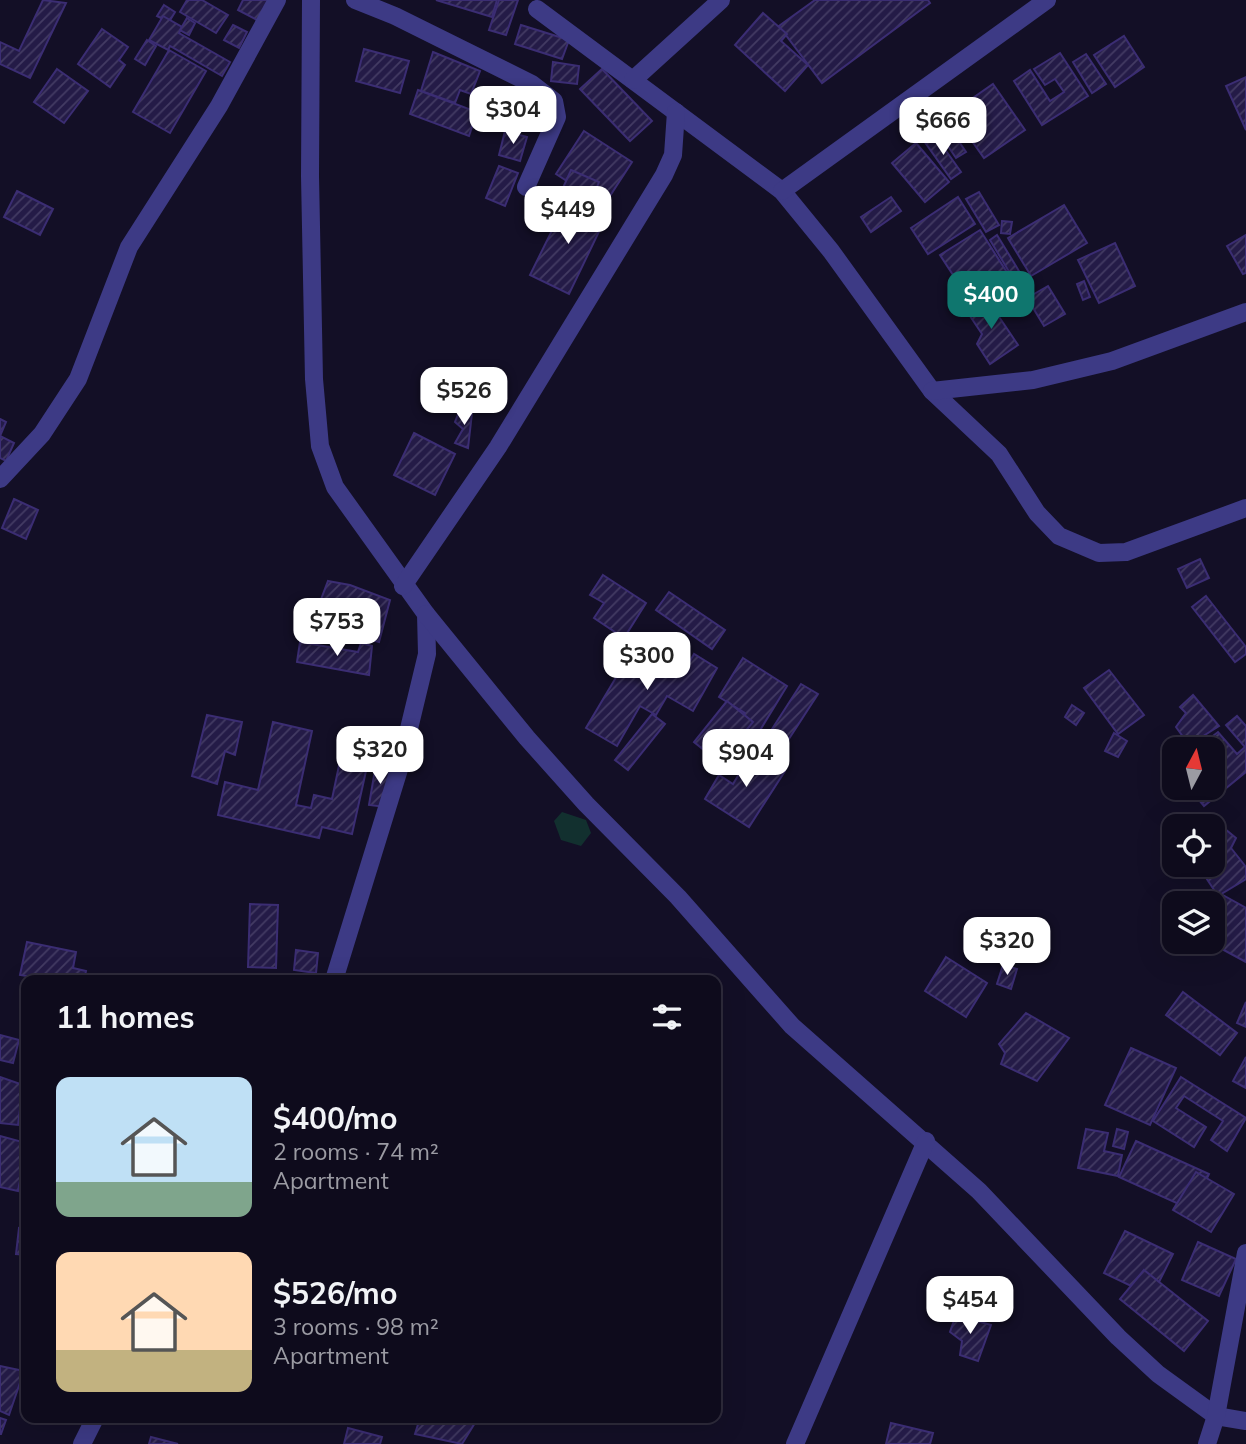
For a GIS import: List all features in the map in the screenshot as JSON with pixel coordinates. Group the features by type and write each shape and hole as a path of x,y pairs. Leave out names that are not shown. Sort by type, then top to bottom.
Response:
{"street":[{"path":"0,479 42,434 78,379 129,247 219,106 277,0"},
{"path":"312,0 310,176 314,379 320,446 335,487 404,586 527,738 586,804 678,897 792,1026 926,1141 979,1191 1118,1337 1158,1374 1216,1416 1246,1421"},
{"path":"355,0 395,16 532,85 554,101 557,117 526,187"},
{"path":"633,80 721,0"},
{"path":"782,191 1047,0"},
{"path":"537,9 782,191 831,251 932,391 972,425 999,454 1037,513 1059,536 1098,554 1126,552 1246,508"},
{"path":"404,586 498,447 664,175 673,155 676,112"},
{"path":"932,391 1033,380 1099,364 1246,312"},
{"path":"336,975 362,894 423,678 427,654 426,614"},
{"path":"795,1444 926,1141"},
{"path":"1207,1444 1216,1416 1246,1252"},
{"path":"82,1444 92,1423"}],"green space":[{"path":"562,812 586,820 591,833 581,846 561,840 554,821"}],"building":[{"path":"43,0 66,3 30,78 0,64 0,42 19,51"},
{"path":"187,0 202,0 228,15 216,33 180,12"},
{"path":"243,0 270,0 259,21 238,10"},
{"path":"436,0 497,0 492,17"},
{"path":"499,0 518,0 506,35 489,30"},
{"path":"815,0 928,0 930,3 822,83 779,26"},
{"path":"164,5 175,12 169,22 157,16"},
{"path":"763,13 787,34 781,41 808,65 785,91 735,45"},
{"path":"163,16 182,27 179,33 230,62 222,76 170,46 168,50 149,40"},
{"path":"187,18 195,23 189,35 180,30"},
{"path":"233,25 247,32 239,48 224,40"},
{"path":"521,25 569,40 562,59 515,44"},
{"path":"102,29 128,47 119,60 125,65 110,87 78,64"},
{"path":"1124,36 1144,67 1115,87 1094,55"},
{"path":"147,40 156,46 145,65 135,59"},
{"path":"364,49 409,61 400,93 356,81"},
{"path":"169,50 206,71 170,133 133,112"},
{"path":"433,52 480,71 471,94 460,90 455,103 421,91"},
{"path":"1060,53 1088,96 1042,125 1014,81 1030,70 1050,101 1064,92 1055,79 1045,85 1034,69"},
{"path":"1086,54 1106,84 1092,93 1073,62"},
{"path":"553,62 579,66 577,84 551,81"},
{"path":"57,69 88,91 64,123 34,102"},
{"path":"602,69 652,121 630,141 580,89"},
{"path":"1246,77 1246,130 1226,86"},
{"path":"993,84 1025,130 984,158 957,120 975,107 970,100"},
{"path":"418,90 477,112 469,136 410,114"},
{"path":"947,124 966,152 956,158 937,130"},
{"path":"505,131 527,137 520,161 499,155"},
{"path":"584,131 632,162 604,205 556,174"},
{"path":"934,134 961,172 951,179 924,141"},
{"path":"916,143 949,182 925,202 892,163"},
{"path":"499,166 518,173 505,206 486,198"},
{"path":"571,170 599,182 591,202 562,190"},
{"path":"17,191 53,209 40,235 4,217"},
{"path":"979,192 999,225 986,232 966,199"},
{"path":"891,197 901,211 871,232 861,217"},
{"path":"958,197 975,224 928,254 911,228"},
{"path":"568,198 606,217 569,294 530,275"},
{"path":"1064,205 1087,243 1031,276 1008,238"},
{"path":"1002,221 1012,222 1010,234 1001,233"},
{"path":"980,230 1008,274 968,298 940,255"},
{"path":"997,235 1019,271 1011,275 990,240"},
{"path":"1246,235 1246,273 1243,274 1227,246"},
{"path":"1115,243 1135,286 1099,303 1078,260"},
{"path":"1084,281 1090,297 1083,300 1077,284"},
{"path":"1048,286 1065,314 1044,326 1027,298"},
{"path":"985,296 1018,345 990,364 977,344 982,334 966,310"},
{"path":"461,407 472,413 468,448 455,443 463,429 455,422"},
{"path":"0,419 6,422 0,436"},
{"path":"414,433 455,454 435,495 394,475"},
{"path":"0,436 14,443 6,461 0,458"},
{"path":"14,499 38,510 26,539 2,528"},
{"path":"1200,559 1209,578 1187,588 1178,569"},
{"path":"603,575 646,603 624,638 594,618 604,603 590,595"},
{"path":"328,581 350,585 390,600 379,642 312,623"},
{"path":"669,592 725,630 712,649 656,610"},
{"path":"1206,596 1246,647 1246,654 1235,662 1192,607"},
{"path":"300,642 358,652 361,643 372,646 369,675 297,662"},
{"path":"634,647 682,675 694,654 717,668 693,711 667,696 656,715 640,706 617,746 586,728"},
{"path":"743,658 787,686 748,750 729,738 745,713 719,697"},
{"path":"1109,670 1144,715 1118,734 1084,688"},
{"path":"801,684 818,694 772,765 756,754"},
{"path":"1193,695 1219,726 1202,737 1183,737 1176,727 1186,713 1180,707"},
{"path":"727,701 753,722 720,763 694,742"},
{"path":"1072,705 1084,713 1076,725 1065,717"},
{"path":"652,714 665,724 628,770 615,760"},
{"path":"207,715 242,722 235,755 225,751 217,784 192,776"},
{"path":"1237,716 1246,726 1246,772 1225,789 1225,740 1237,754 1245,747 1226,725"},
{"path":"273,722 312,731 296,805 311,808 314,795 332,799 341,756 368,762 352,834 322,827 319,838 218,815 225,782 258,790"},
{"path":"1114,733 1127,741 1118,757 1105,751"},
{"path":"753,751 785,771 749,827 705,799 719,775 733,784"},
{"path":"376,764 392,767 385,807 369,805"},
{"path":"1199,800 1211,800 1204,806"},
{"path":"1225,829 1236,838 1231,848 1246,867 1246,879 1225,892 1215,891 1206,877 1225,877"},
{"path":"1225,896 1246,908 1246,962 1225,951"},
{"path":"250,904 278,905 276,968 248,967"},
{"path":"27,942 76,952 73,968 86,971 85,975 20,975"},
{"path":"296,950 318,953 316,973 294,970"},
{"path":"946,957 987,983 966,1017 925,991"},
{"path":"1003,965 1017,969 1011,989 997,984"},
{"path":"1183,992 1237,1033 1220,1055 1166,1015"},
{"path":"1246,1002 1246,1027 1237,1023"},
{"path":"1026,1013 1069,1038 1037,1081 1001,1064 1005,1053 999,1044"},
{"path":"0,1035 19,1040 13,1063 0,1060"},
{"path":"1131,1048 1176,1068 1150,1125 1105,1105"},
{"path":"1246,1057 1246,1088 1233,1081"},
{"path":"0,1077 21,1084 21,1101 18,1125 0,1123"},
{"path":"1181,1077 1246,1118 1227,1151 1211,1140 1223,1121 1184,1096 1176,1108 1206,1127 1194,1147 1153,1121"},
{"path":"1086,1129 1108,1133 1104,1151 1122,1155 1118,1176 1078,1168"},
{"path":"1117,1129 1128,1132 1124,1149 1113,1146"},
{"path":"0,1136 21,1142 21,1181 18,1191 0,1187"},
{"path":"1136,1141 1209,1174 1192,1210 1119,1177"},
{"path":"1196,1172 1234,1194 1211,1232 1173,1210"},
{"path":"19,1228 21,1228 21,1254 16,1254"},
{"path":"1125,1231 1173,1254 1152,1296 1104,1273"},
{"path":"1198,1242 1236,1259 1219,1296 1182,1280"},
{"path":"1144,1270 1208,1321 1184,1351 1120,1299"},
{"path":"956,1315 991,1325 978,1361 960,1355 962,1341 950,1332"},
{"path":"0,1366 21,1370 21,1380 9,1415 0,1411"},
{"path":"0,1418 6,1420 1,1434 0,1434"},
{"path":"418,1423 475,1423 462,1444 415,1434"},
{"path":"891,1423 933,1433 930,1444 886,1444"},
{"path":"348,1428 382,1437 380,1444 344,1444"},
{"path":"151,1437 178,1444 149,1444"}]}
